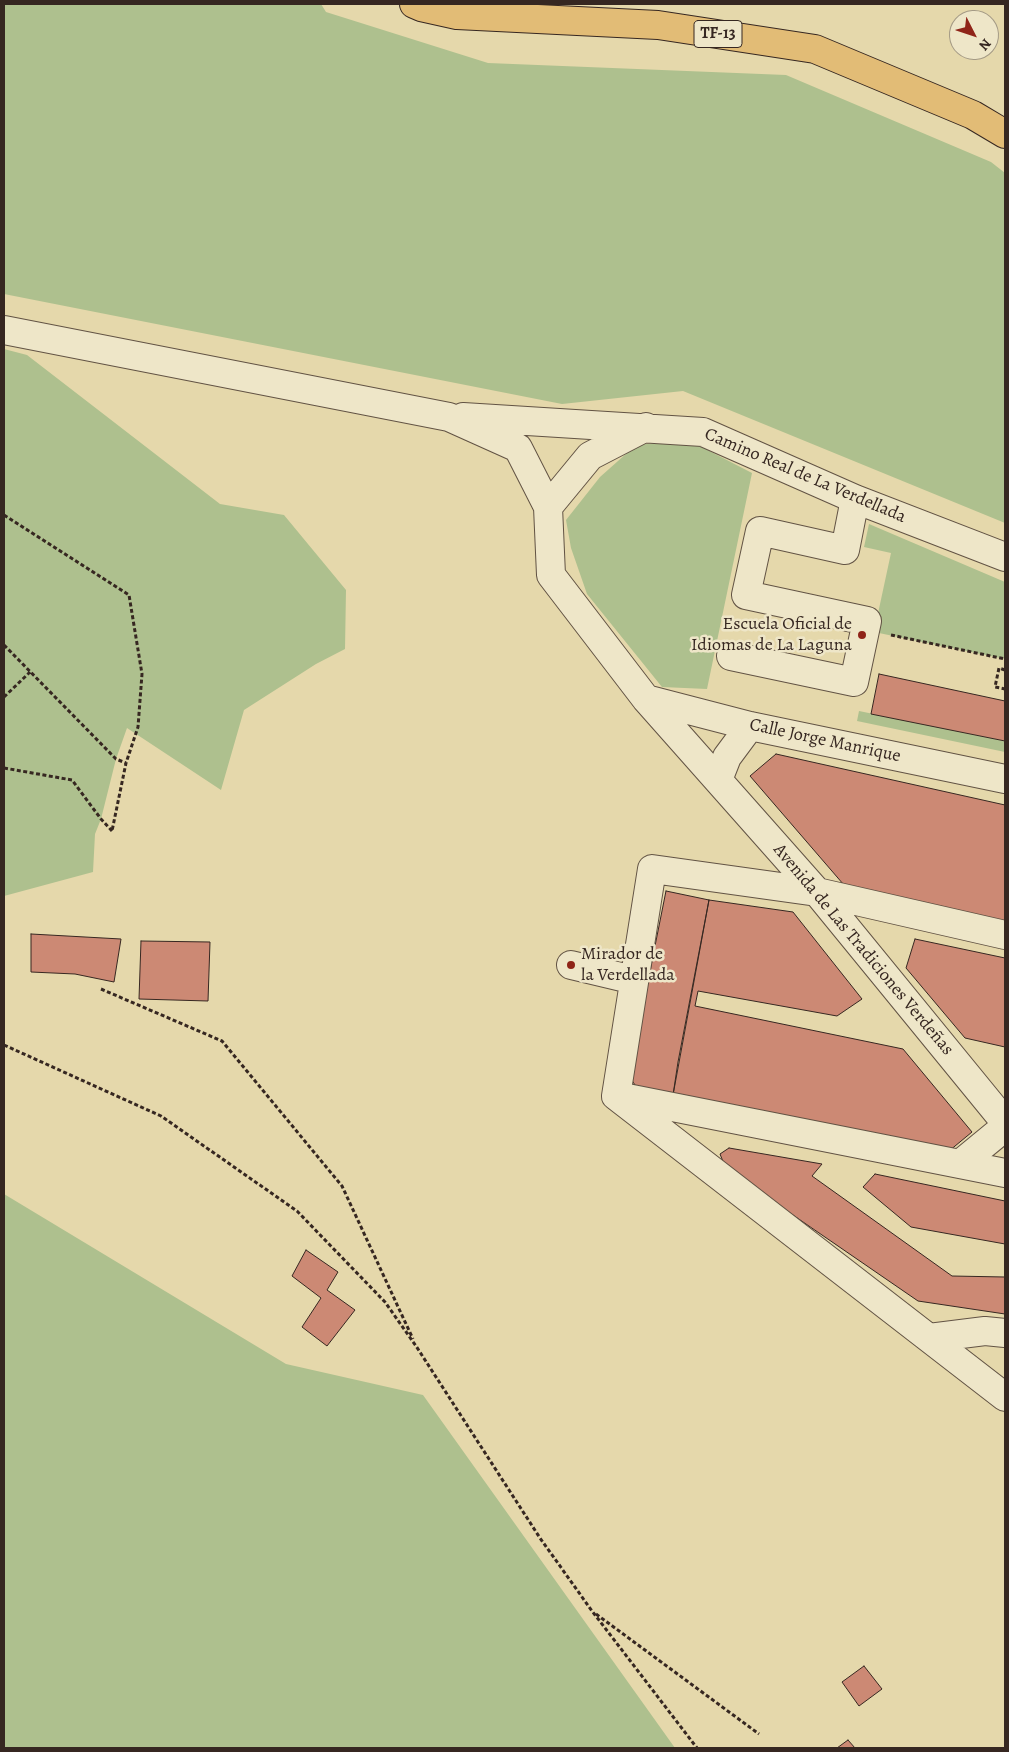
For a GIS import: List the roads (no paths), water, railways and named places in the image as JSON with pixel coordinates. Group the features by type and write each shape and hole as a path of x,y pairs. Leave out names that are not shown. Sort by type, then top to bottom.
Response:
{"main road":[{"name":"TF-13","path":"414,4 457,15 658,25 815,49 973,115 1005,134"}],"street":[{"path":"4,330 449,416 518,448 548,507 590,456 646,427"},
{"name":"Camino Real de La Verdellada","path":"449,416 704,432 855,499 1005,557"},
{"path":"731,656 854,682 867,620 746,595 760,531 845,550 855,499"},
{"name":"Avenida de Las Tradiciones Verdeñas","path":"548,507 551,574 646,699 816,892 1005,1122"},
{"name":"Calle Jorge Manrique","path":"646,699 750,726 1005,779"},
{"path":"718,780 727,757 750,726"},
{"path":"616,1096 652,869 816,892 1005,935"},
{"path":"571,965 634,980"},
{"path":"616,1096 1005,1172"},
{"path":"616,1096 1005,1397"},
{"path":"960,1164 1005,1127"},
{"path":"928,1338 986,1331 1005,1334"}],"place":[{"name":"Escuela Oficial de Idiomas de La Laguna","path":"862,635"},
{"name":"Mirador de la Verdellada","path":"571,965"}]}
